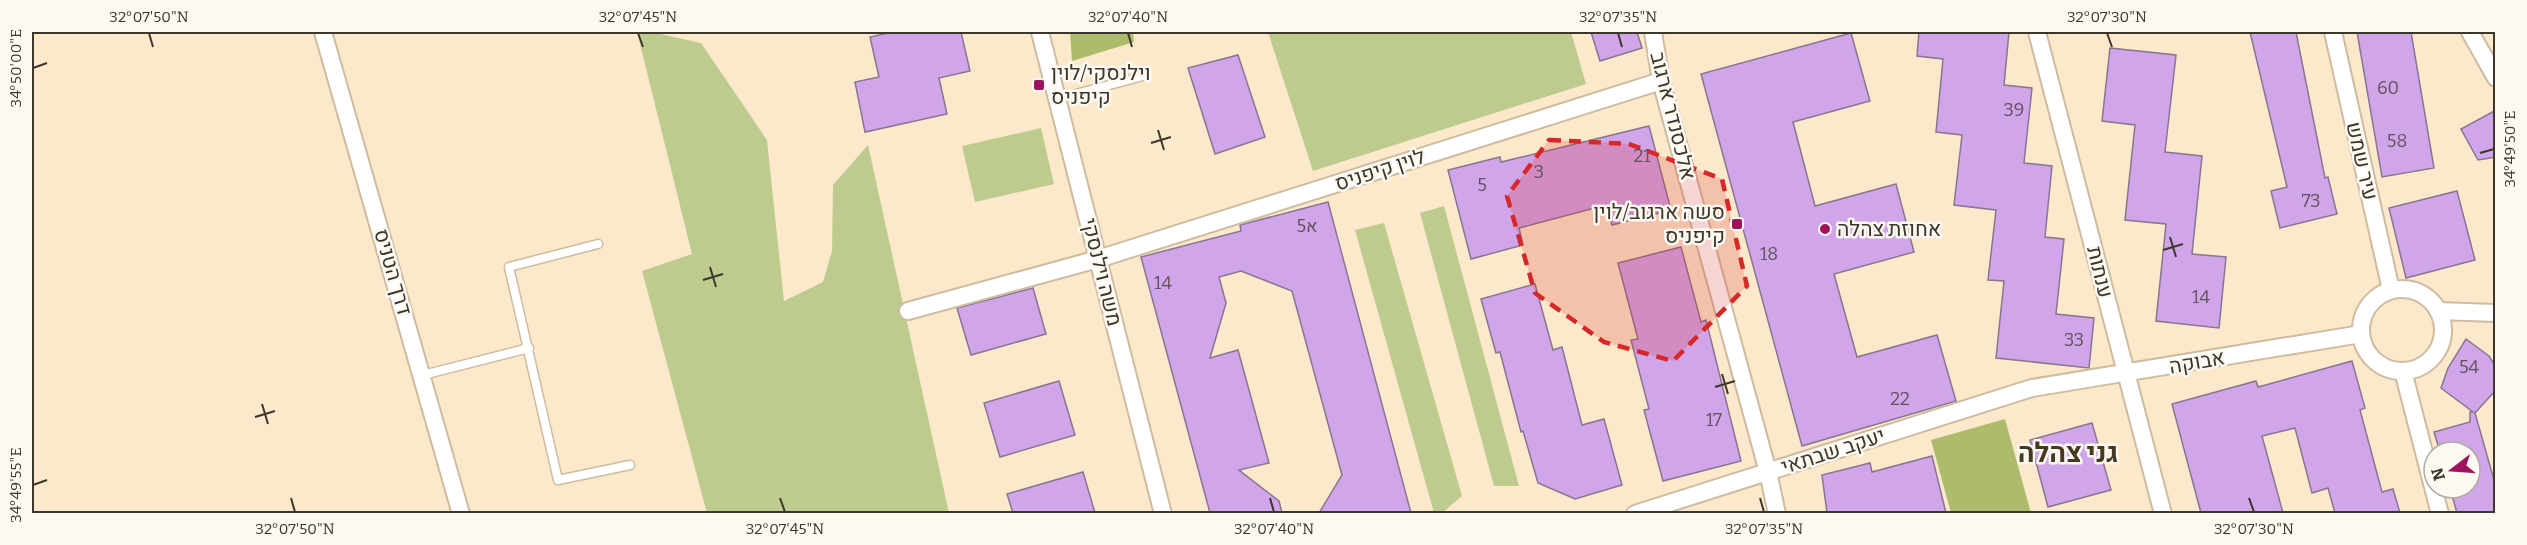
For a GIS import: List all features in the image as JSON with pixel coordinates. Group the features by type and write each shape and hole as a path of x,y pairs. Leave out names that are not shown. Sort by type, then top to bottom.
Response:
{"street":[{"name":"דרך הטניס","path":"323,32 461,513"},
{"name":"משה וילנסקי","path":"1040,32 1163,513"},
{"name":"אלכסנדר ארגוב","path":"1653,32 1661,81 1768,472 1777,513"},
{"name":"ענתות","path":"2037,32 2163,513"},
{"name":"עיר שמש","path":"2333,32 2391,290"},
{"path":"2470,32 2496,78"},
{"name":"לוין קיפניס","path":"908,311 1098,259 1661,81"},
{"path":"2405,289 2419,292 2430,300 2438,311 2442,324 2442,338 2437,351 2417,368 2403,371 2388,368 2375,361 2366,348 2361,334 2364,315 2375,299 2391,290 2405,289"},
{"path":"2438,311 2496,313"},
{"name":"אבוקה","path":"2032,388 2361,334"},
{"path":"2403,371 2440,513"},
{"name":"יעקב שבתאי","path":"1635,513 2032,388"}],"lane":[{"path":"1057,99 1143,76"},
{"path":"598,244 509,267 558,480 630,465"},
{"path":"423,375 529,348"}],"highlighted area":[{"path":"1549,140 1629,144 1722,179 1747,286 1673,361 1604,342 1535,293 1507,196"}],"green space":[{"path":"637,32 651,32 701,43 767,140 784,301 823,282 832,251 833,185 868,145 949,513 707,513 642,271 692,254"},
{"path":"1070,32 1133,32 1134,42 1072,61"},
{"path":"1268,32 1571,32 1586,84 1313,171"},
{"path":"1041,128 1054,184 975,202 962,146"},
{"path":"1444,206 1519,486 1494,486 1420,213"},
{"path":"1384,223 1462,496 1442,513 1434,513 1355,230"},
{"path":"2005,419 2031,513 1951,513 1931,440"}],"building":[{"path":"893,32 961,32 970,71 939,78 947,114 865,132 855,82 879,77 870,37"},
{"path":"1591,32 1637,32 1642,48 1600,61"},
{"path":"1919,32 2009,32 2004,85 2032,88 2024,163 2052,166 2045,237 2064,239 2056,314 2094,318 2089,368 1996,358 2004,281 1988,280 1996,210 1954,205 1962,135 1936,132 1943,59 1917,56"},
{"path":"2250,32 2296,32 2325,178 2328,177 2337,214 2280,228 2271,191 2287,187"},
{"path":"2357,32 2411,32 2434,168 2382,177"},
{"name":"אחוזת צהלה","path":"1851,33 1870,101 1793,122 1815,206 1896,184 1914,252 1834,274 1857,357 1937,335 1956,401 1802,446 1701,74"},
{"path":"2110,48 2176,55 2165,152 2202,156 2192,254 2226,257 2219,328 2156,321 2166,224 2125,220 2135,125 2102,121"},
{"path":"1238,55 1265,137 1215,154 1188,68"},
{"path":"2496,110 2496,157 2478,160 2461,129"},
{"path":"1649,126 1671,210 1612,225 1606,205 1519,228 1523,245 1471,259 1448,170 1500,157 1501,162"},
{"path":"2457,191 2475,260 2406,278 2389,208"},
{"path":"1328,202 1411,513 1319,513 1342,475 1292,291 1241,271 1219,277 1226,303 1210,358 1238,350 1269,463 1239,470 1279,501 1282,513 1210,513 1141,257 1241,231 1240,225"},
{"path":"1681,247 1701,322 1706,320 1741,461 1663,481 1644,410 1649,409 1631,340 1638,339 1618,263"},
{"path":"1535,284 1553,350 1562,347 1582,425 1604,419 1622,485 1575,499 1538,483 1523,431 1521,432 1500,352 1496,353 1481,299"},
{"path":"1033,288 1046,334 971,355 957,308"},
{"path":"2466,339 2489,356 2496,367 2496,390 2475,413 2496,487 2496,513 2457,513 2453,500 2482,500 2482,440 2436,440 2434,432 2470,422 2470,412 2473,412 2441,388 2448,368"},
{"path":"2352,361 2365,408 2360,410 2382,492 2393,489 2400,513 2335,513 2328,488 2312,493 2295,428 2262,436 2283,513 2201,513 2172,404 2256,381 2258,387"},
{"path":"1059,381 1075,435 1000,457 984,403"},
{"path":"2092,423 2111,490 2048,507 2030,440"},
{"path":"1932,456 1946,513 1827,513 1822,475 1870,463 1872,472"},
{"path":"1083,472 1095,513 1013,513 1007,494"}],"place":[{"name":"וילנסקי/לוין קיפניס","path":"1039,85"},
{"name":"סשה ארגוב/לוין קיפניס","path":"1737,224"},
{"name":"אחוזת צהלה","path":"1825,229"}],"district":[{"name":"גני צהלה","path":"2068,453"}]}
